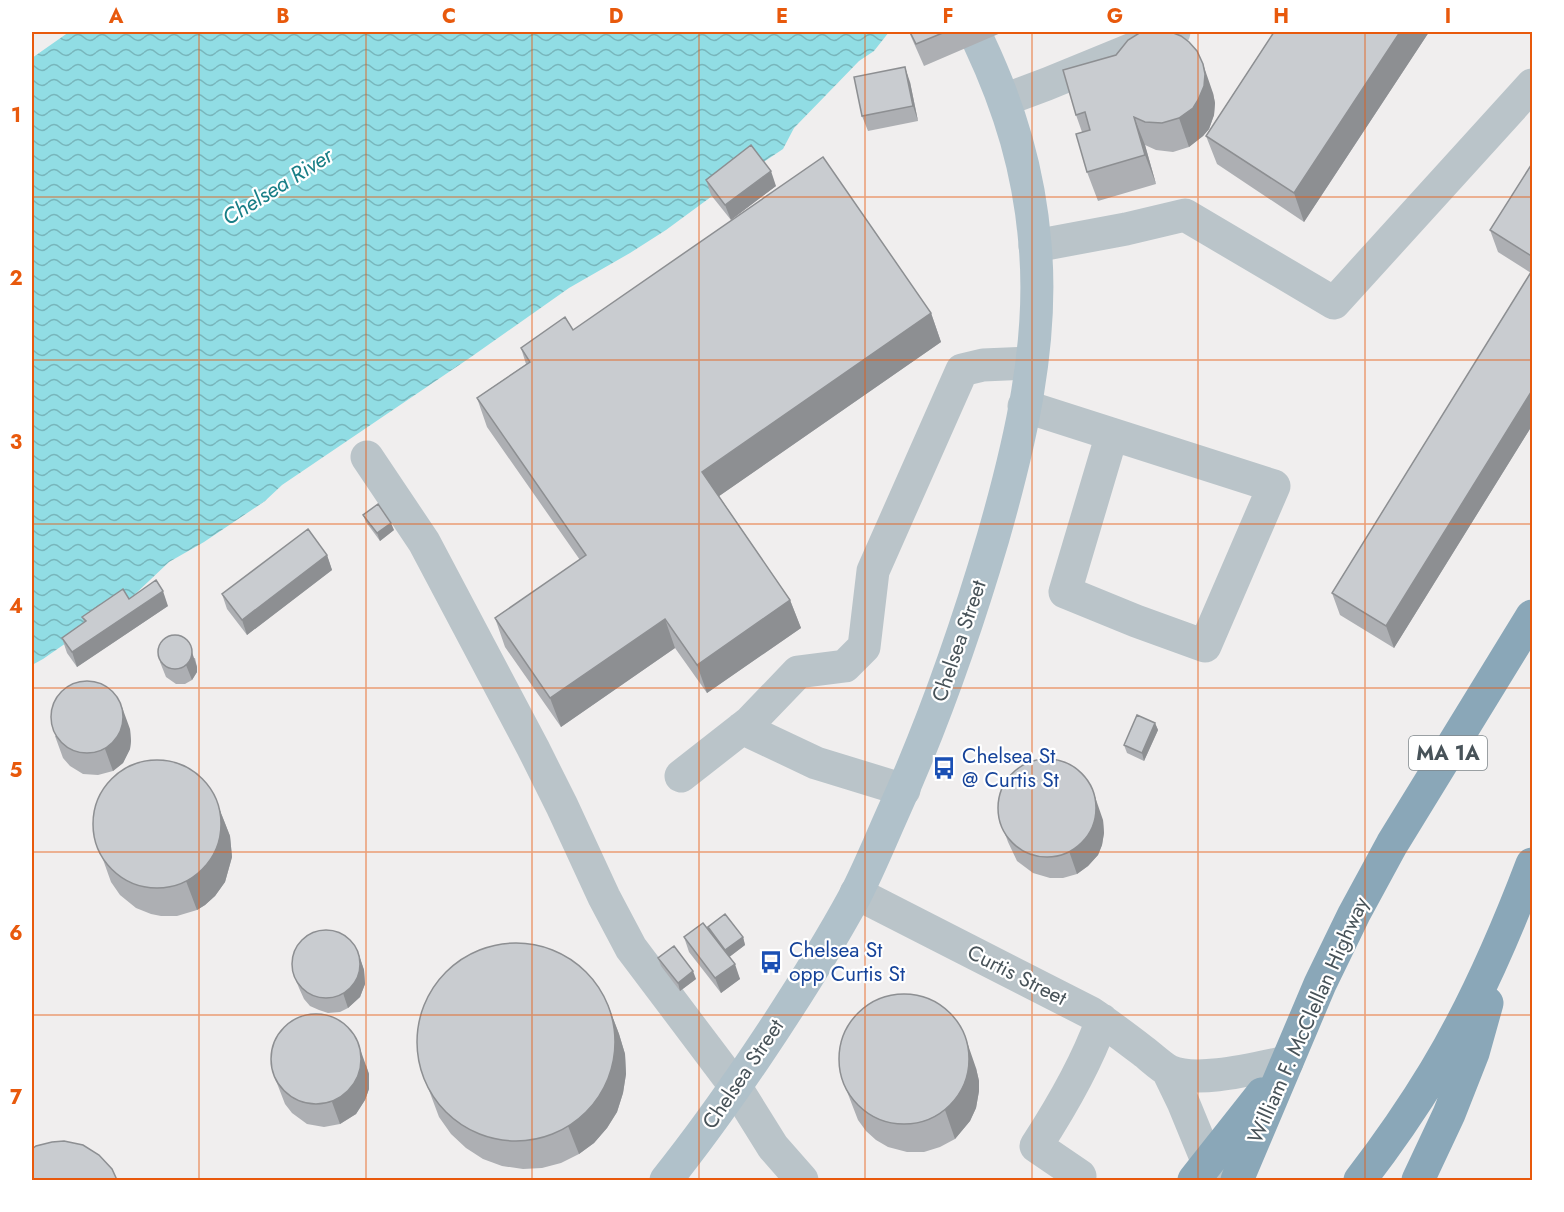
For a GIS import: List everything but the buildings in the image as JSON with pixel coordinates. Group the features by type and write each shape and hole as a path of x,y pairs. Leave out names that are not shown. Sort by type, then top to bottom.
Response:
{"highway":[{"name":"William F. McClellan Highway","path":"1237,1180 1332,959 1370,882 1533,615"},
{"path":"1360,1180 1436,1070 1477,992 1533,864"},
{"path":"1418,1180 1449,1114 1473,1053 1512,915"},
{"path":"1206,1175 1287,1062"}],"main road":[{"name":"Chelsea Street","path":"666,1180 691,1150 804,985 856,893 904,790 947,679 980,580 1010,475 1031,363 1036,311 1035,246 1025,171 1017,140 999,87 979,42"}],"street":[{"path":"999,87 1047,84 1174,32"},
{"path":"1035,246 1185,215 1334,303 1533,85"},
{"path":"681,776 750,722 798,672 845,666 864,647 873,571 962,370 983,365 1031,363"},
{"path":"1024,406 1112,434 1274,486 1206,646 1065,592 1112,434"},
{"path":"368,457 424,542 533,748 604,897 631,948 735,1086 773,1147 802,1180"},
{"path":"742,728 816,763 904,790"},
{"name":"Curtis Street","path":"856,893 1080,1007 1106,1022 1168,1071 1183,1102 1206,1175"},
{"path":"1075,1180 1080,1176 1036,1146 1057,1113 1106,1022"},
{"name":"Curtis Street","path":"1168,1071 1199,1076 1238,1072 1287,1062"}],"water":[{"name":"Chelsea River","path":"69,32 889,32 874,51 859,61 794,128 783,149 738,177 666,230 569,288 282,485 265,501 204,542 169,562 131,598 32,665 32,58"}],"place":[{"name":"Chelsea St @ Curtis St","path":"944,768"},
{"name":"Chelsea St opp Curtis St","path":"771,962"}]}
